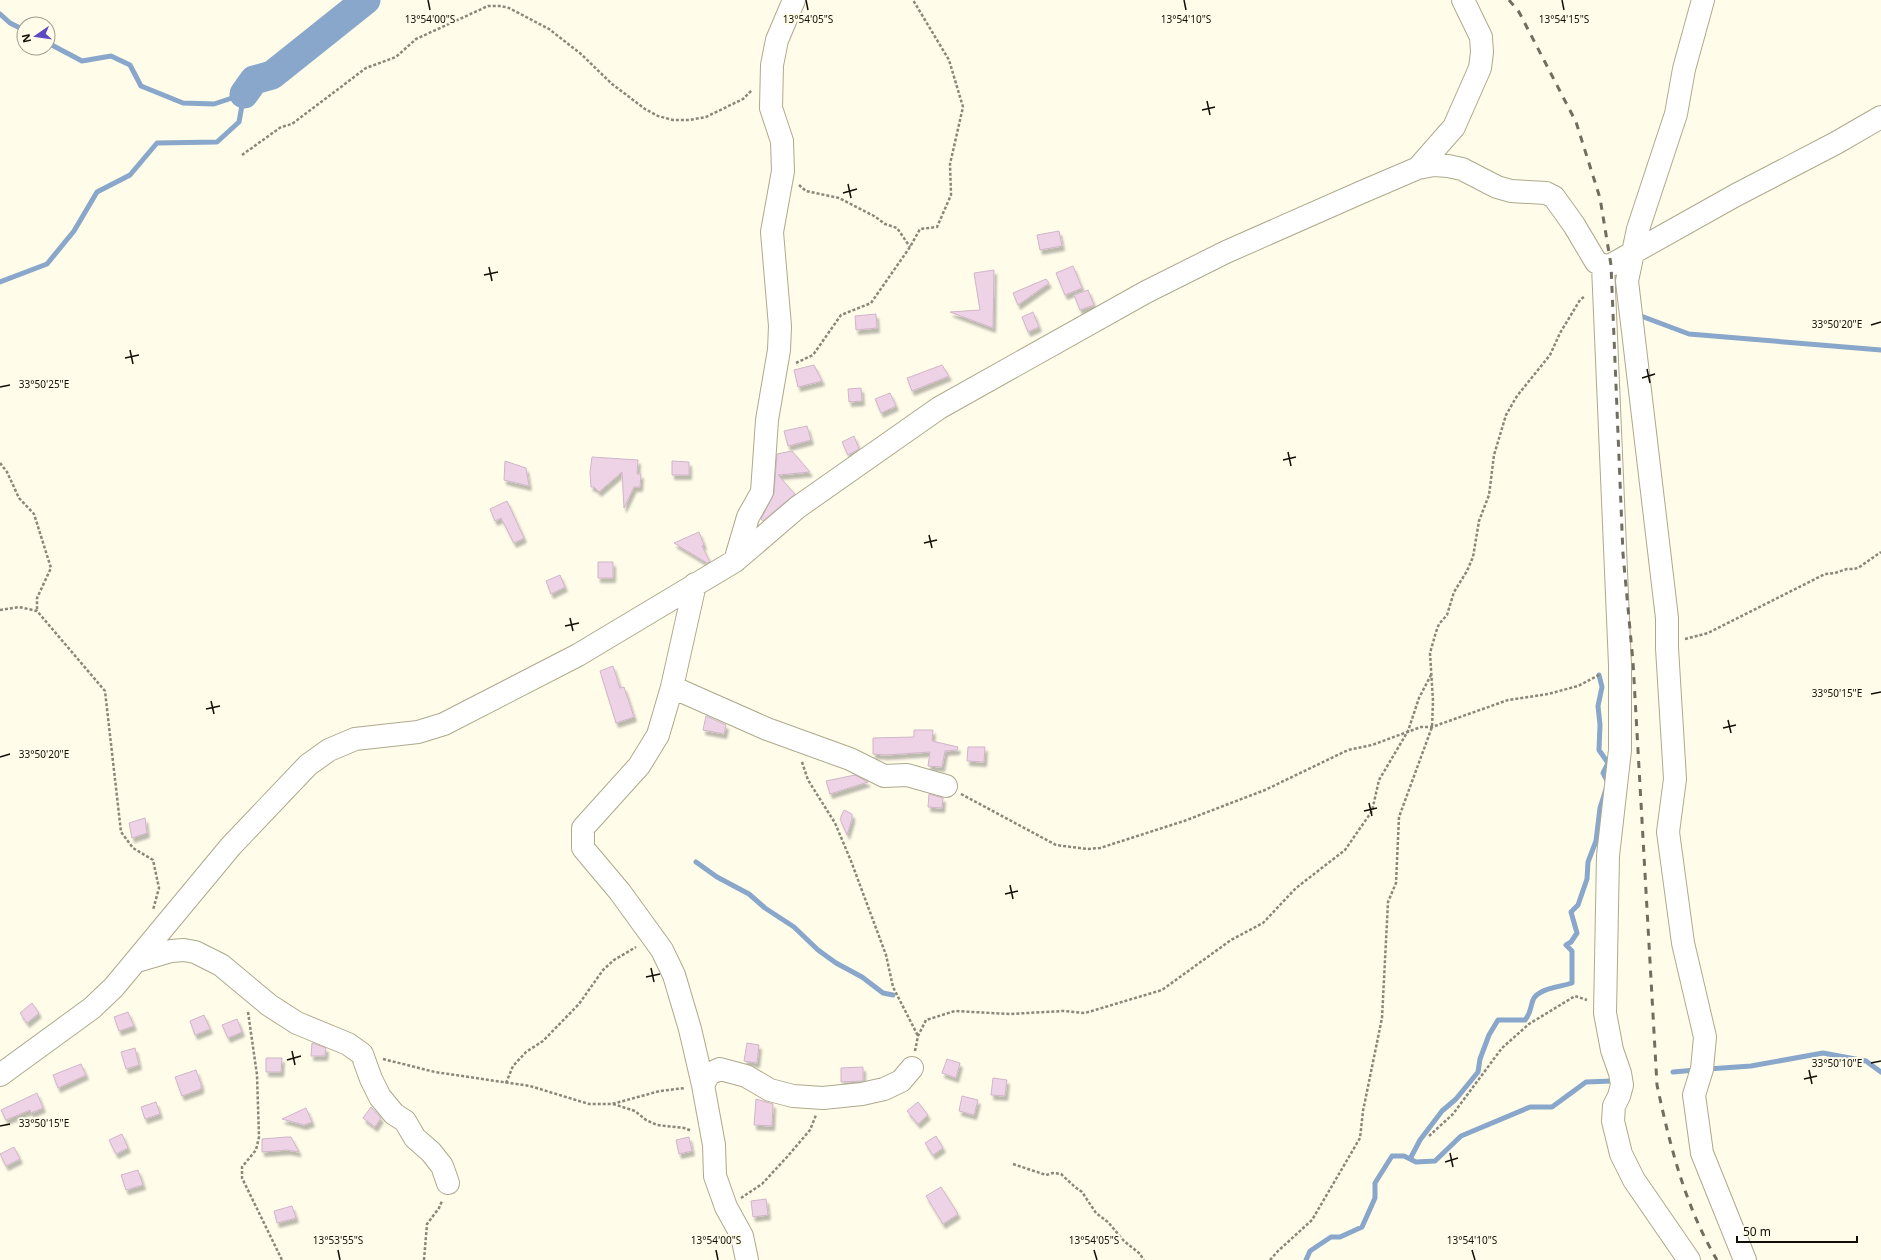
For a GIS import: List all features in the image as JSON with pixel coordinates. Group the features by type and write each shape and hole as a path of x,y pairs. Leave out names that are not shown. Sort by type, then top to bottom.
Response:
{"street":[{"path":"735,561 748,517 762,492 767,420 774,372 779,350 780,326 772,232 782,171 782,141 771,108 772,65 778,40 794,0"},
{"path":"1418,168 1454,127 1480,68 1482,52 1481,37 1463,0"},
{"path":"1703,0 1684,69 1676,114 1661,162 1647,198 1632,254 1627,282 1667,618 1666,648 1675,779 1668,832 1683,943 1705,1037 1702,1069 1694,1095 1702,1153 1745,1260"},
{"path":"1603,274 1611,265 1736,195 1836,143 1881,116"},
{"path":"0,1075 92,1008 114,987 231,846 308,765 329,750 355,739 418,732 444,724 476,709 578,655 735,561 798,507 961,394 1146,292 1226,252 1418,168 1448,166 1462,169 1497,187 1512,191 1546,193 1554,197 1574,225 1603,274 1620,665 1620,750 1608,856 1605,1013 1612,1050 1620,1073 1622,1085 1614,1106 1613,1121 1621,1154 1634,1180 1689,1260"},
{"path":"695,584 672,687 658,735 639,766 583,828 584,848 620,892 662,950 674,975 690,1029 703,1085 712,1138 715,1176 726,1207 742,1236 747,1260"},
{"path":"672,687 767,729 850,758 884,776 907,775 946,786"},
{"path":"137,961 170,951 184,950 195,952 221,965 269,1005 297,1023 348,1044 362,1054 371,1079 380,1096 394,1114 405,1121 415,1138 431,1152 442,1166 448,1183"},
{"path":"703,1085 709,1074 720,1069 746,1076 770,1090 793,1096 823,1098 862,1094 884,1089 901,1081 912,1068"}],"path":[{"path":"774,372 813,355 841,315 871,303 910,247 920,229 937,227 951,195 950,164 963,107 949,60 913,0"},
{"path":"242,155 281,127 292,124 366,68 396,57 416,39 488,6 501,6 509,8 549,29 581,54 612,84 645,109 658,116 673,120 688,120 706,117 743,99 755,88"},
{"path":"782,171 806,190 839,198 874,216 885,224 897,228 910,247"},
{"path":"1270,1260 1312,1220 1360,1138 1363,1111 1382,1018 1388,902 1396,883 1400,817 1432,727 1433,672 1430,653 1439,624 1447,616 1454,592 1467,571 1473,557 1479,521 1489,495 1494,455 1506,415 1517,396 1550,355 1560,333 1580,300 1603,274"},
{"path":"0,463 7,472 19,498 34,514 51,568 38,598 37,611"},
{"path":"1666,648 1678,640 1708,633 1825,574 1835,573 1847,568 1852,570 1858,568 1881,552"},
{"path":"0,610 19,607 37,611 105,691 121,832 133,848 153,860 159,888 153,908 154,918 161,931"},
{"path":"946,786 1056,845 1087,849 1100,848 1184,821 1272,787 1283,779 1348,750 1372,745 1421,727 1432,727 1508,700 1548,694 1578,686 1620,665"},
{"path":"912,1068 918,1036 926,1020 955,1011 1010,1014 1063,1011 1085,1013 1162,990 1231,940 1263,923 1296,888 1345,850 1372,811 1379,780 1408,732 1419,698 1433,672"},
{"path":"795,740 808,780 835,823 851,861 886,955 893,987 918,1036"},
{"path":"506,1083 513,1066 526,1052 543,1042 579,1004 603,970 614,960 639,945 645,927"},
{"path":"245,985 248,1019 258,1075 258,1137 256,1150 242,1167 242,1178 262,1222 282,1260"},
{"path":"1430,1136 1453,1114 1502,1048 1529,1024 1575,996 1593,1001 1605,1013"},
{"path":"362,1054 435,1072 530,1086 589,1104 612,1104 660,1092 703,1085"},
{"path":"726,1207 762,1184 787,1157 810,1130 823,1098"},
{"path":"612,1104 635,1111 646,1120 657,1125 684,1128 712,1138"},
{"path":"1013,1164 1046,1175 1053,1173 1061,1174 1082,1192 1096,1214 1108,1222 1124,1241 1139,1253 1144,1260"},
{"path":"424,1260 427,1224 439,1208 448,1183"}],"building":[{"path":"1059,231 1062,246 1040,250 1037,235"},
{"path":"1073,266 1082,288 1065,295 1056,273"},
{"path":"994,270 993,328 950,312 980,310 974,273"},
{"path":"1046,279 1049,283 1018,305 1013,293"},
{"path":"1088,290 1094,305 1080,310 1074,295"},
{"path":"1033,312 1039,327 1028,332 1022,317"},
{"path":"876,314 877,328 856,330 855,316"},
{"path":"814,365 822,381 798,387 794,370"},
{"path":"942,365 949,376 912,391 907,378"},
{"path":"861,388 862,401 849,402 848,389"},
{"path":"890,393 896,406 881,413 875,399"},
{"path":"807,426 811,440 788,446 784,431"},
{"path":"854,436 859,449 848,455 842,442"},
{"path":"792,451 810,472 778,475 795,494 763,521 761,519 774,493 777,454"},
{"path":"592,457 638,460 637,474 641,474 640,487 634,487 624,508 622,472 599,492 594,487 591,487 590,472"},
{"path":"505,461 526,468 529,486 504,480"},
{"path":"672,461 689,462 689,475 672,475"},
{"path":"507,501 524,538 514,543 501,518 495,521 490,509"},
{"path":"699,532 704,545 702,546 710,562 707,563 674,543"},
{"path":"598,562 613,562 613,578 598,578"},
{"path":"560,575 565,587 551,594 546,581"},
{"path":"613,666 620,688 624,687 634,717 616,723 600,671"},
{"path":"706,716 726,725 724,734 703,730"},
{"path":"914,730 933,730 932,741 958,747 957,750 945,751 942,767 928,766 930,752 886,755 873,754 873,738 914,737"},
{"path":"968,747 985,747 984,762 967,761"},
{"path":"855,775 868,782 830,794 826,781"},
{"path":"929,794 943,798 942,808 928,807"},
{"path":"844,810 852,814 847,835 840,819"},
{"path":"145,818 147,833 132,838 129,823"},
{"path":"32,1003 39,1013 27,1023 20,1013"},
{"path":"128,1012 134,1026 119,1031 114,1017"},
{"path":"204,1015 210,1029 195,1035 190,1021"},
{"path":"237,1019 242,1032 228,1038 222,1025"},
{"path":"312,1043 326,1048 325,1056 311,1056"},
{"path":"747,1043 759,1045 757,1063 744,1061"},
{"path":"135,1048 139,1065 126,1069 121,1052"},
{"path":"266,1058 282,1058 281,1072 266,1072"},
{"path":"947,1059 960,1063 956,1078 942,1073"},
{"path":"81,1064 86,1075 58,1088 53,1075"},
{"path":"863,1067 863,1081 841,1082 841,1068"},
{"path":"196,1070 201,1084 201,1089 182,1096 175,1077"},
{"path":"993,1078 1007,1080 1005,1096 991,1095"},
{"path":"37,1093 43,1108 31,1113 30,1110 6,1120 1,1110"},
{"path":"962,1096 978,1100 974,1115 959,1111"},
{"path":"756,1099 773,1104 772,1126 754,1125"},
{"path":"156,1102 160,1114 145,1119 141,1107"},
{"path":"918,1102 928,1115 918,1124 907,1111"},
{"path":"371,1107 381,1118 375,1127 363,1118"},
{"path":"306,1108 312,1122 304,1125 282,1119"},
{"path":"122,1134 128,1148 116,1154 109,1140"},
{"path":"936,1136 943,1148 933,1155 925,1143"},
{"path":"291,1137 299,1152 287,1150 262,1152 262,1139"},
{"path":"689,1137 692,1151 679,1154 676,1140"},
{"path":"14,1147 20,1159 6,1166 0,1154"},
{"path":"138,1170 143,1185 126,1190 121,1175"},
{"path":"941,1187 958,1214 943,1224 926,1196"},
{"path":"766,1199 768,1215 753,1217 751,1201"},
{"path":"292,1206 296,1218 277,1223 274,1211"}],"waterway":[{"path":"244,94 254,80 272,75 366,0"},
{"path":"0,14 16,26"},
{"path":"0,282 47,264 74,231 97,192 130,175 157,143 217,142 239,122 244,94 214,104 183,103 141,86 130,65 111,56 82,61 56,47"},
{"path":"1641,316 1689,334 1881,350"},
{"path":"1410,1159 1420,1140 1442,1111 1456,1099 1478,1072 1480,1059 1489,1035 1498,1020 1525,1020 1536,996 1550,988 1572,983 1572,951 1566,945 1571,942 1577,933 1571,912 1578,905 1587,879 1588,862 1596,841 1600,808 1608,783 1603,773 1608,763 1599,750 1600,725 1598,706 1602,687 1599,675"},
{"path":"696,862 717,877 749,894 765,908 794,927 818,950 836,963 862,977 883,993 893,995"},
{"path":"1708,1069 1751,1066 1823,1053 1866,1061 1881,1072"},
{"path":"1673,1072 1696,1070"},
{"path":"1306,1260 1310,1251 1331,1237 1340,1237 1362,1227 1375,1198 1375,1183 1392,1156 1404,1156 1416,1162 1435,1161 1461,1136 1530,1107 1552,1107 1586,1082 1612,1081"}],"railway":[{"path":"1509,0 1519,12 1576,122 1600,198 1611,265 1623,554 1633,662 1657,1085 1673,1153 1687,1197 1717,1260"}]}
